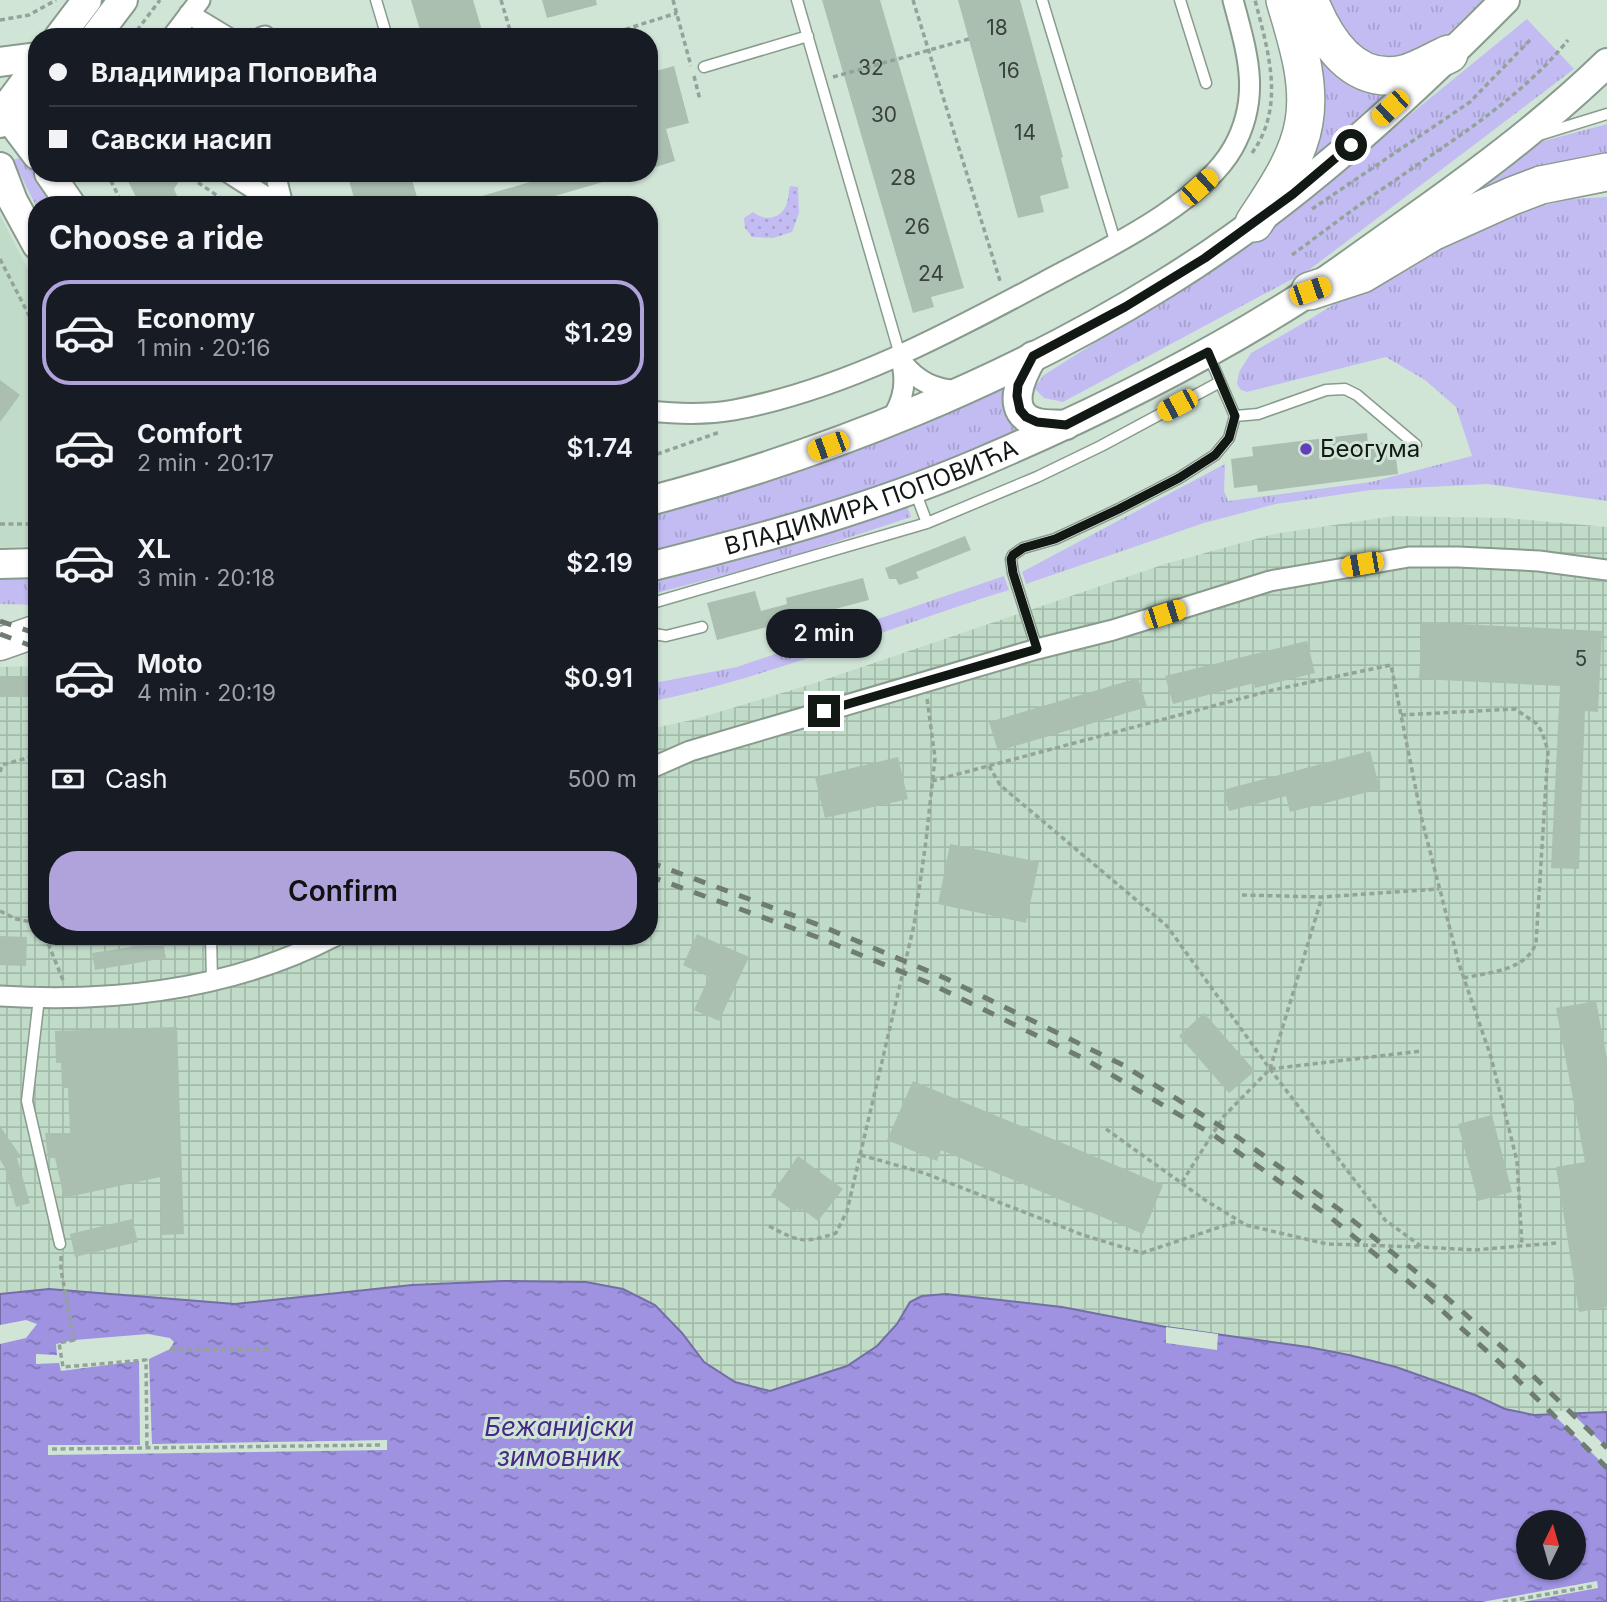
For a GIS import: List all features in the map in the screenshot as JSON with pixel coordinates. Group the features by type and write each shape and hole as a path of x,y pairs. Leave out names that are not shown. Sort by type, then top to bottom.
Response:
{"highway":[{"path":"1254,223 1288,166 1304,121 1303,73 1285,0"},
{"path":"1309,0 1317,20 1337,52 1350,64 1366,72 1381,75 1403,74 1449,54"},
{"path":"1310,291 1362,274 1433,232 1512,195 1541,185 1607,172"}],"main road":[{"path":"66,28 87,0"},
{"path":"101,28 123,0"},
{"path":"658,498 803,455 890,421 1033,356 1165,284 1293,194 1351,145 1505,0"},
{"path":"0,62 28,58"},
{"name":"ВЛАДИМИРА ПОПОВИЋА","path":"658,565 802,525 914,488 979,463 1066,425 1208,352 1310,291 1462,185 1603,71"},
{"path":"2,116 28,78"},
{"path":"2,116 28,109"},
{"path":"2,116 28,145"},
{"path":"0,167 7,194 28,229"},
{"path":"1033,356 1018,385 1020,410 1026,417 1037,422 1066,425"},
{"path":"0,564 28,563"},
{"path":"0,627 28,629"},
{"path":"0,644 28,633"}],"street":[{"path":"658,412 694,414 732,411 806,391 901,358 1116,244 1188,197 1223,163 1239,137 1250,94 1251,73 1233,0"},
{"path":"179,28 195,7 217,28"},
{"path":"244,182 266,196"},
{"path":"901,358 911,374 923,383 940,389 960,391"},
{"path":"890,421 904,392 901,358"},
{"path":"658,765 690,751 1037,649 1113,630 1270,581 1409,558 1458,557 1539,561 1607,569"},
{"path":"0,996 72,998 176,989 212,982 313,945"}],"lane":[{"path":"376,0 384,28"},
{"path":"797,0 901,358"},
{"path":"1042,0 1116,244"},
{"path":"1182,1 1206,83"},
{"path":"704,67 808,36"},
{"path":"1516,143 1607,114"},
{"path":"1037,649 1013,573 1013,555 1023,548 1065,534 1203,464 1229,438 1235,416 1208,352"},
{"path":"658,601 927,523 1037,477 1220,382"},
{"path":"1235,416 1258,414 1326,390 1345,390 1357,395 1416,445"},
{"path":"914,488 927,523"},
{"path":"658,635 666,636 702,627"},
{"path":"211,945 212,982"},
{"path":"39,998 27,1101 60,1244"}],"path":[{"path":"0,20 29,15 56,0"},
{"path":"139,28 160,0"},
{"path":"501,0 509,28"},
{"path":"673,0 700,100"},
{"path":"914,0 1006,303"},
{"path":"630,28 677,13"},
{"path":"1302,216 1470,102 1531,39"},
{"path":"820,80 969,40"},
{"path":"1292,254 1485,118 1555,56 1568,40"},
{"path":"197,182 218,196"},
{"path":"0,259 28,313"},
{"path":"0,524 28,524"},
{"path":"932,781 1273,690 1391,665 1422,820 1464,978 1491,1057 1517,1161 1522,1246"},
{"path":"769,1226 795,1239 814,1241 836,1233 847,1211 915,925 934,758 925,682"},
{"path":"1401,715 1515,709 1536,723 1546,741 1548,751 1536,943 1533,951 1518,964 1464,978"},
{"path":"0,772 2,765 28,758"},
{"path":"989,766 1000,785 1167,926 1270,1069 1385,1220 1422,1247"},
{"path":"1242,895 1322,897 1440,889"},
{"path":"1182,1182 1224,1116 1270,1069 1322,897"},
{"path":"0,911 28,921"},
{"path":"49,945 72,998"},
{"path":"1270,1069 1422,1051"},
{"path":"1107,1129 1205,1200 1246,1225 1327,1244 1474,1250 1556,1243"},
{"path":"861,1155 924,1173 1083,1235 1143,1253 1238,1220"},
{"path":"60,1244 61,1270 74,1340 60,1343 64,1367 146,1360 147,1449"},
{"path":"170,1349 271,1349"},
{"path":"52,1449 383,1445"},
{"path":"1503,1602 1593,1586"}],"shaded area":[{"path":"0,215 28,269 28,546 0,547"},
{"path":"1394,516 1506,518 1607,527 1607,1412 1534,1415 1505,1409 1475,1395 1396,1367 1349,1355 1166,1327 1062,1307 946,1294 922,1296 910,1302 897,1324 877,1346 847,1366 770,1391 735,1382 704,1362 682,1333 655,1305 586,1282 503,1281 412,1285 235,1304 49,1289 0,1294 0,667 28,666 28,945 658,945 658,727 692,720 812,684 1165,564 1274,534"}],"green space":[{"path":"1302,0 1393,87 1299,169"},
{"path":"1322,0 1483,0 1422,58 1359,61"},
{"path":"1527,19 1574,69 1309,270 1063,402 1044,398 1034,388 1044,375 1254,242"},
{"path":"1607,124 1607,159 1482,187 1540,142"},
{"path":"27,155 28,182 44,182 53,196 31,196 13,160"},
{"path":"790,186 798,187 799,213 792,232 773,238 752,237 745,228 744,218 753,212 768,218 777,216 785,208"},
{"path":"1607,197 1607,501 1487,484 1371,490 1276,504 1204,523 1026,584 1022,572 1225,464 1224,491 1228,501 1371,482 1472,456 1456,407 1425,380 1386,357 1247,392 1241,390 1237,384 1239,372 1251,353 1400,263 1491,218 1570,199"},
{"path":"1002,388 1006,388 1025,429 933,466 840,498 658,551 658,510 905,430"},
{"path":"907,506 911,517 781,560 658,593 658,579 778,548"},
{"path":"1004,576 1009,590 786,665 658,700 658,682 737,667"},
{"path":"28,577 28,605 0,604 0,578"}],"water":[{"name":"Бежанијски зимовник","path":"503,1281 586,1282 623,1289 655,1305 682,1333 704,1362 735,1382 770,1391 847,1366 877,1346 897,1324 910,1302 922,1296 946,1294 1062,1307 1166,1327 1349,1355 1396,1367 1475,1395 1505,1409 1534,1415 1607,1412 1607,1602 0,1602 0,1294 49,1289 235,1304 412,1285"}],"pier":[{"path":"26,1320 37,1324 26,1338 0,1344 0,1325"},
{"path":"1166,1327 1218,1334 1217,1350 1166,1343"},
{"path":"148,1334 170,1338 174,1342 170,1349 149,1359 152,1444 387,1440 387,1450 48,1455 48,1445 140,1445 139,1361 61,1371 59,1363 36,1364 36,1354 57,1355 56,1344 74,1340"},
{"path":"1569,1410 1607,1448 1607,1468 1551,1412"},
{"path":"1597,1581 1598,1588 1522,1602 1482,1602"}],"building":[{"path":"411,0 473,0 481,28 419,28"},
{"path":"542,0 596,0 597,5 547,18"},
{"path":"822,0 880,0 964,288 931,297 934,307 913,313"},
{"path":"958,0 1020,0 1069,188 1040,196 1044,212 1018,218"},
{"path":"674,66 689,123 666,129 675,161 658,166 658,70"},
{"path":"128,182 178,182 174,189 177,196 136,196"},
{"path":"350,182 413,182 417,196 353,196"},
{"path":"530,182 603,182 555,196 482,196"},
{"path":"0,380 20,395 0,422"},
{"path":"1367,433 1368,444 1394,441 1398,474 1258,492 1257,485 1234,488 1231,459 1253,456 1252,447"},
{"path":"965,536 971,550 916,572 919,578 899,585 896,579 889,579 885,568"},
{"path":"863,578 869,600 717,640 707,603 755,591 761,611 787,604 786,598"},
{"path":"1422,622 1602,631 1598,712 1585,711 1579,869 1551,868 1560,686 1419,679"},
{"path":"1307,641 1315,673 1255,688 1254,683 1173,704 1165,676"},
{"path":"0,676 28,676 28,697 0,697"},
{"path":"1138,678 1147,707 998,751 989,722"},
{"path":"1370,751 1380,789 1290,812 1286,796 1229,811 1223,790"},
{"path":"898,757 908,799 825,818 815,777"},
{"path":"950,844 1039,862 1026,923 938,904"},
{"path":"697,934 749,957 719,1021 694,1010 709,977 683,965"},
{"path":"0,936 27,937 26,966 0,965"},
{"path":"144,945 164,945 166,958 95,970 92,953"},
{"path":"1596,1001 1607,1059 1607,1307 1579,1312 1556,1167 1585,1162 1556,1008"},
{"path":"1204,1013 1255,1071 1229,1093 1179,1036"},
{"path":"177,1027 184,1234 162,1235 160,1177 64,1198 55,1158 48,1158 45,1133 70,1133 68,1088 62,1088 61,1063 56,1063 55,1031"},
{"path":"913,1081 1163,1185 1143,1234 941,1150 937,1161 887,1140"},
{"path":"1492,1115 1512,1192 1478,1201 1458,1124"},
{"path":"0,1126 22,1158 17,1158 30,1203 16,1207 0,1160"},
{"path":"798,1156 843,1189 818,1221 802,1209 795,1212 771,1195"},
{"path":"132,1219 138,1242 75,1257 70,1234"}],"railway":[{"path":"0,621 28,631"},
{"path":"0,634 28,645"},
{"path":"658,865 819,925 947,979 1123,1065 1239,1138 1340,1210 1436,1288 1520,1363 1607,1448"},
{"path":"658,879 817,937 929,983 1085,1059 1215,1136 1330,1217 1427,1297 1510,1372 1607,1468"}],"place":[{"name":"Беогума","path":"1306,449"}],"route":[{"path":"824,711 1037,649 1013,573 1013,555 1023,548 1055,539 1119,509 1203,464 1215,455 1229,438 1235,416 1208,352 1066,425 1037,422 1026,417 1020,410 1017,396 1018,385 1033,356 1125,307 1205,258 1293,194 1351,145"}]}
